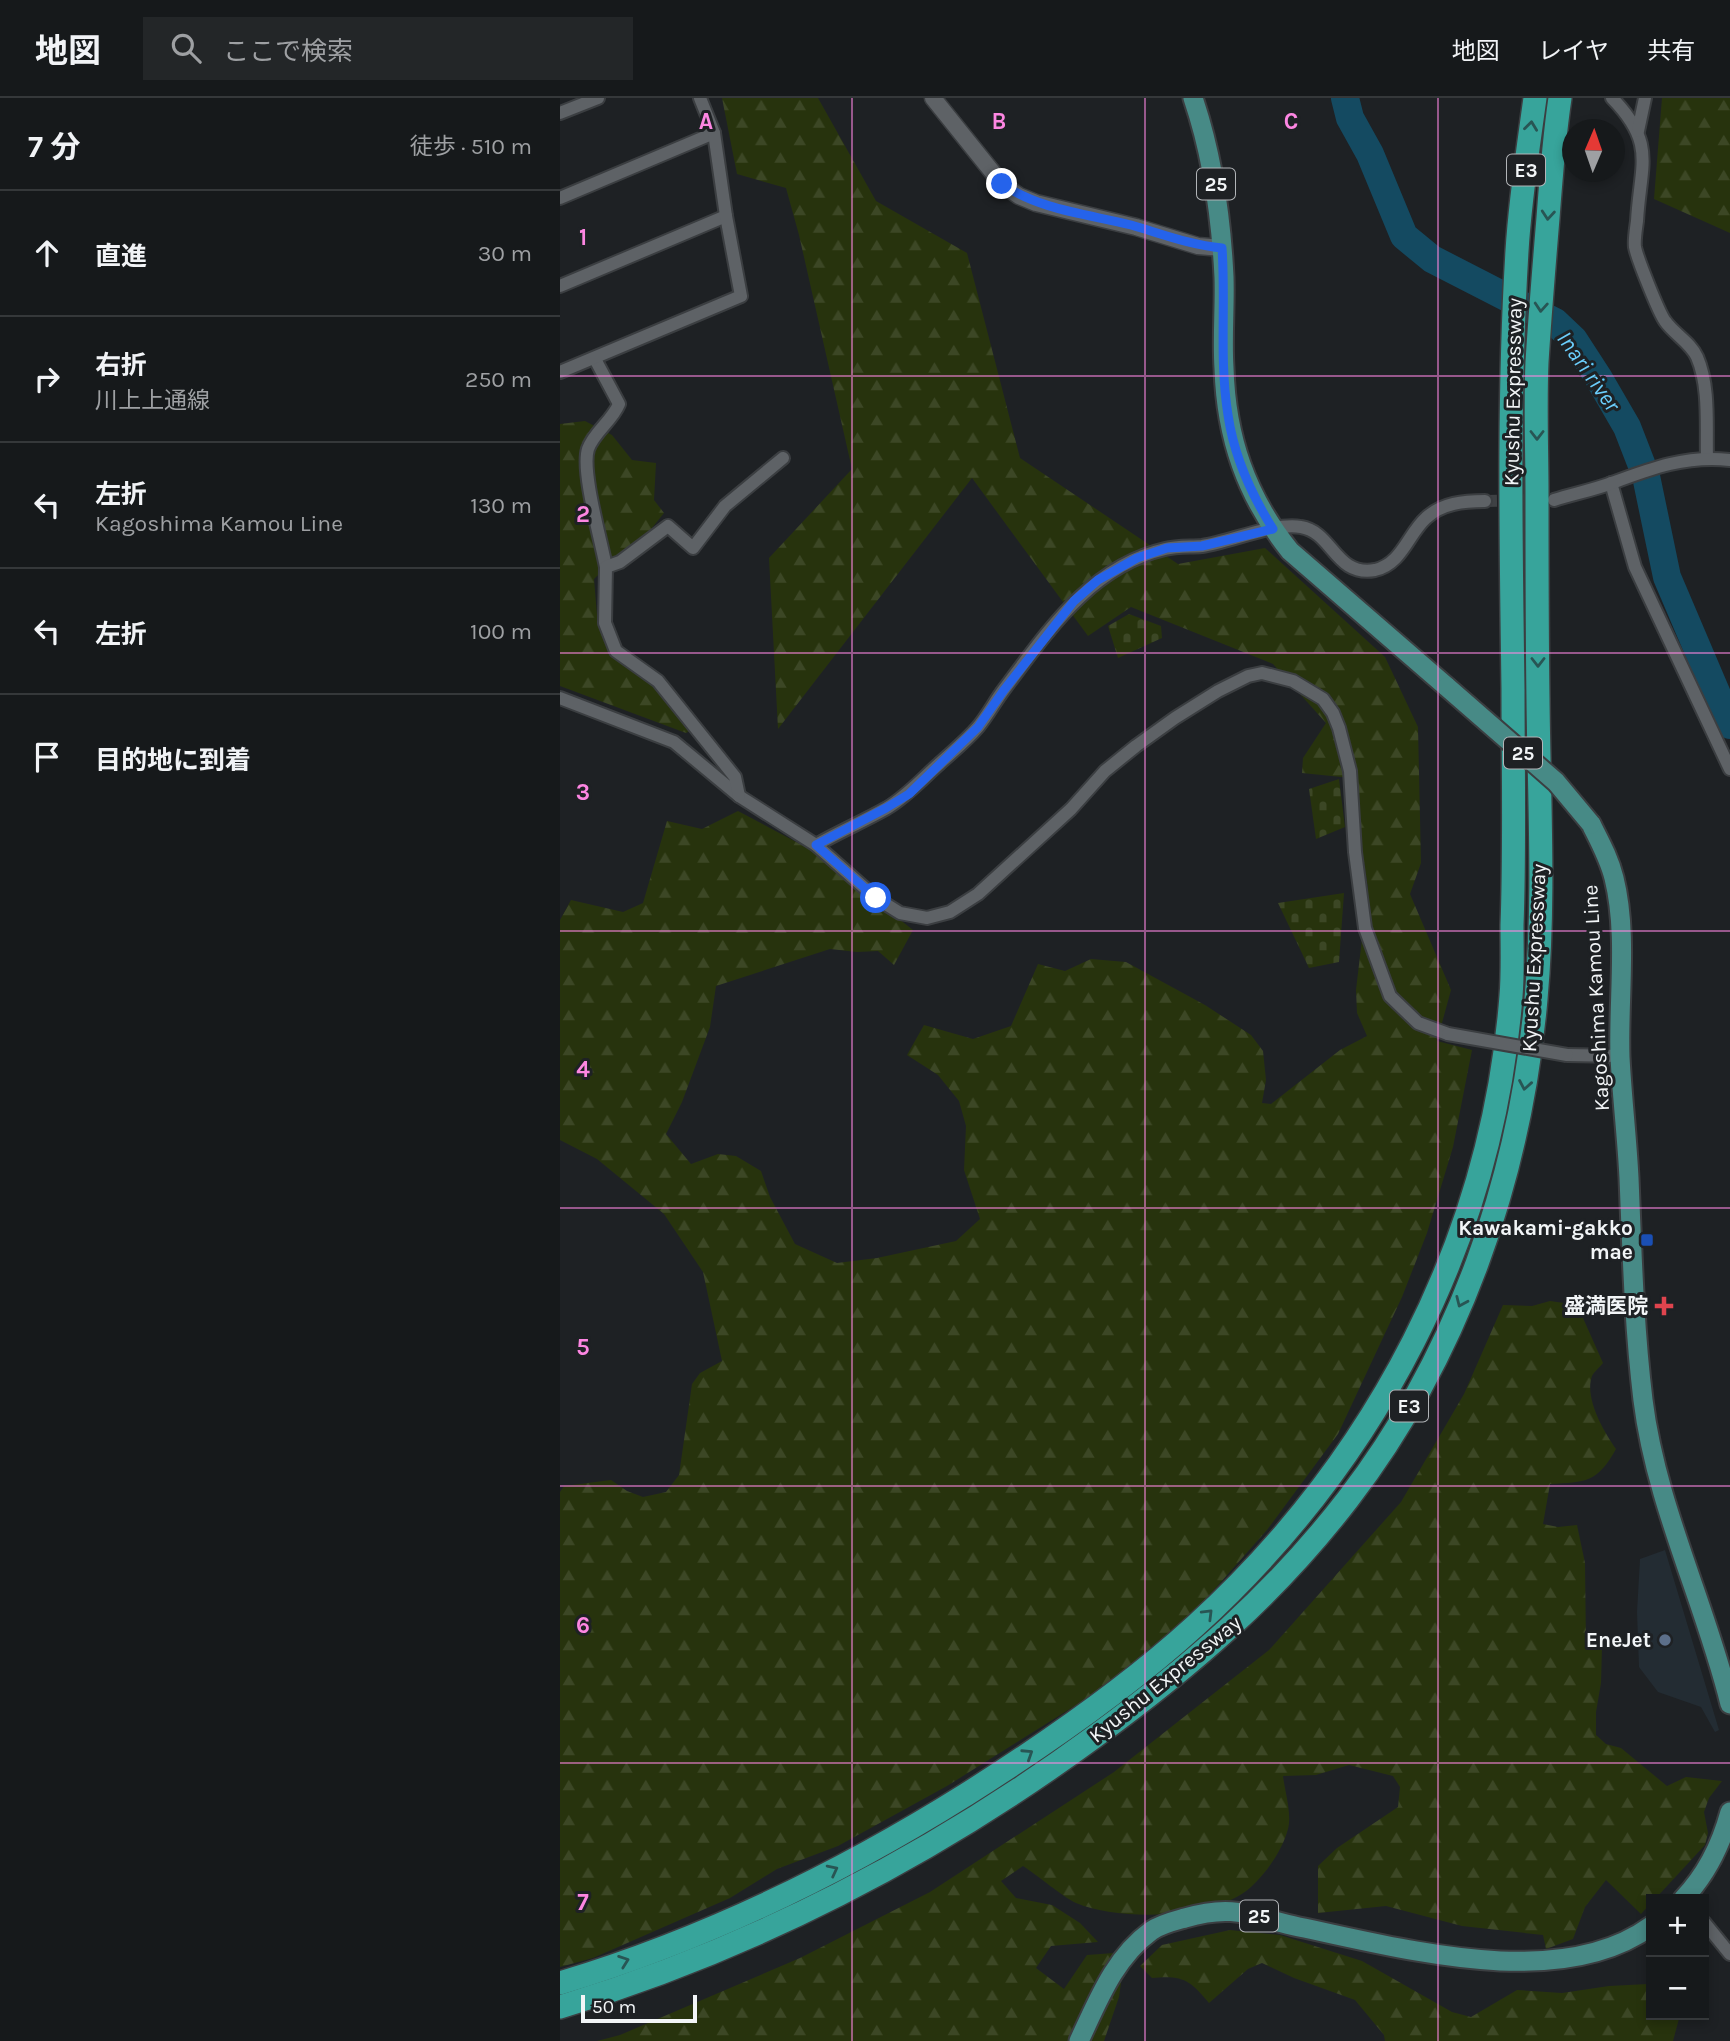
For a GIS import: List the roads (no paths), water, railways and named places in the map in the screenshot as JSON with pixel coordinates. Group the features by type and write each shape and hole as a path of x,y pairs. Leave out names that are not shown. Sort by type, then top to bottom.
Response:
{"highway":[{"name":"Kyushu Expressway","path":"560,1983 650,1952 801,1886 927,1819 1042,1745 1098,1705 1195,1627 1292,1527 1330,1481 1392,1385 1418,1336 1460,1237 1478,1179 1502,1070 1511,995 1515,835 1512,347 1517,243 1535,98"},
{"name":"Kyushu Expressway","path":"560,2007 661,1973 824,1901 941,1839 1058,1764 1213,1645 1310,1547 1351,1496 1387,1442 1440,1350 1485,1244 1506,1177 1527,1072 1536,997 1541,837 1537,366 1545,248 1560,98"}],"main road":[{"name":"Kagoshima Kamou Line","path":"1193,98 1216,179 1224,287 1224,368 1228,415 1236,450 1251,491 1273,529 1290,551 1556,782 1591,824 1605,851 1615,888 1620,948 1620,1056 1638,1354 1644,1404 1665,1498 1721,1668 1730,1704"},
{"path":"1688,1894 1711,1862 1723,1837 1730,1812"},
{"name":"25","path":"1079,2041 1111,1975 1125,1955 1152,1930 1166,1923 1219,1910 1236,1910 1284,1924 1373,1942 1500,1961 1549,1961 1585,1956 1638,1936 1646,1930"}],"street":[{"path":"560,113 598,98"},
{"path":"560,372 741,296 714,133 700,98"},
{"path":"933,98 1002,184 1019,196 1036,203 1136,227 1198,246 1222,248"},
{"path":"1612,98 1638,131"},
{"path":"1645,98 1638,131 1643,180 1638,200 1635,247 1665,321 1697,356 1705,392 1707,457"},
{"path":"560,198 714,133"},
{"path":"560,286 726,216"},
{"path":"595,359 618,404 614,415 588,450 586,467 606,567 605,623 616,651 657,681 735,777 739,796"},
{"path":"1554,500 1656,466 1707,457 1730,460"},
{"path":"606,567 620,562 668,526 693,548 725,506 783,458"},
{"path":"1611,483 1635,567 1730,769"},
{"path":"816,845 909,794 978,727 1074,601 1098,580 1137,558 1167,548 1202,546 1273,529 1302,527 1316,533 1346,565 1358,570 1376,569 1391,562 1404,550 1425,518 1462,501 1485,501"},
{"path":"560,698 674,742 739,796 816,845 876,898 900,913 927,918 950,912 978,894 1071,809 1105,771 1136,746 1218,691 1248,676 1262,673 1276,675 1293,681 1323,699 1334,713 1350,771 1355,852 1365,928 1390,996 1418,1023 1448,1034 1567,1055 1620,1056"},
{"path":"1709,1928 1730,1954"}],"waterway":[{"name":"Inari river","path":"1345,98 1350,118 1370,154 1404,236 1432,259 1555,322 1574,340 1598,377 1627,427 1646,476 1667,577 1730,725"}],"tunnel":[{"path":"1485,501 1541,500"}],"place":[{"name":"Kawakami-gakko mae","path":"1647,1240"},
{"name":"盛満医院","path":"1664,1306"},
{"name":"EneJet","path":"1665,1640"}]}
